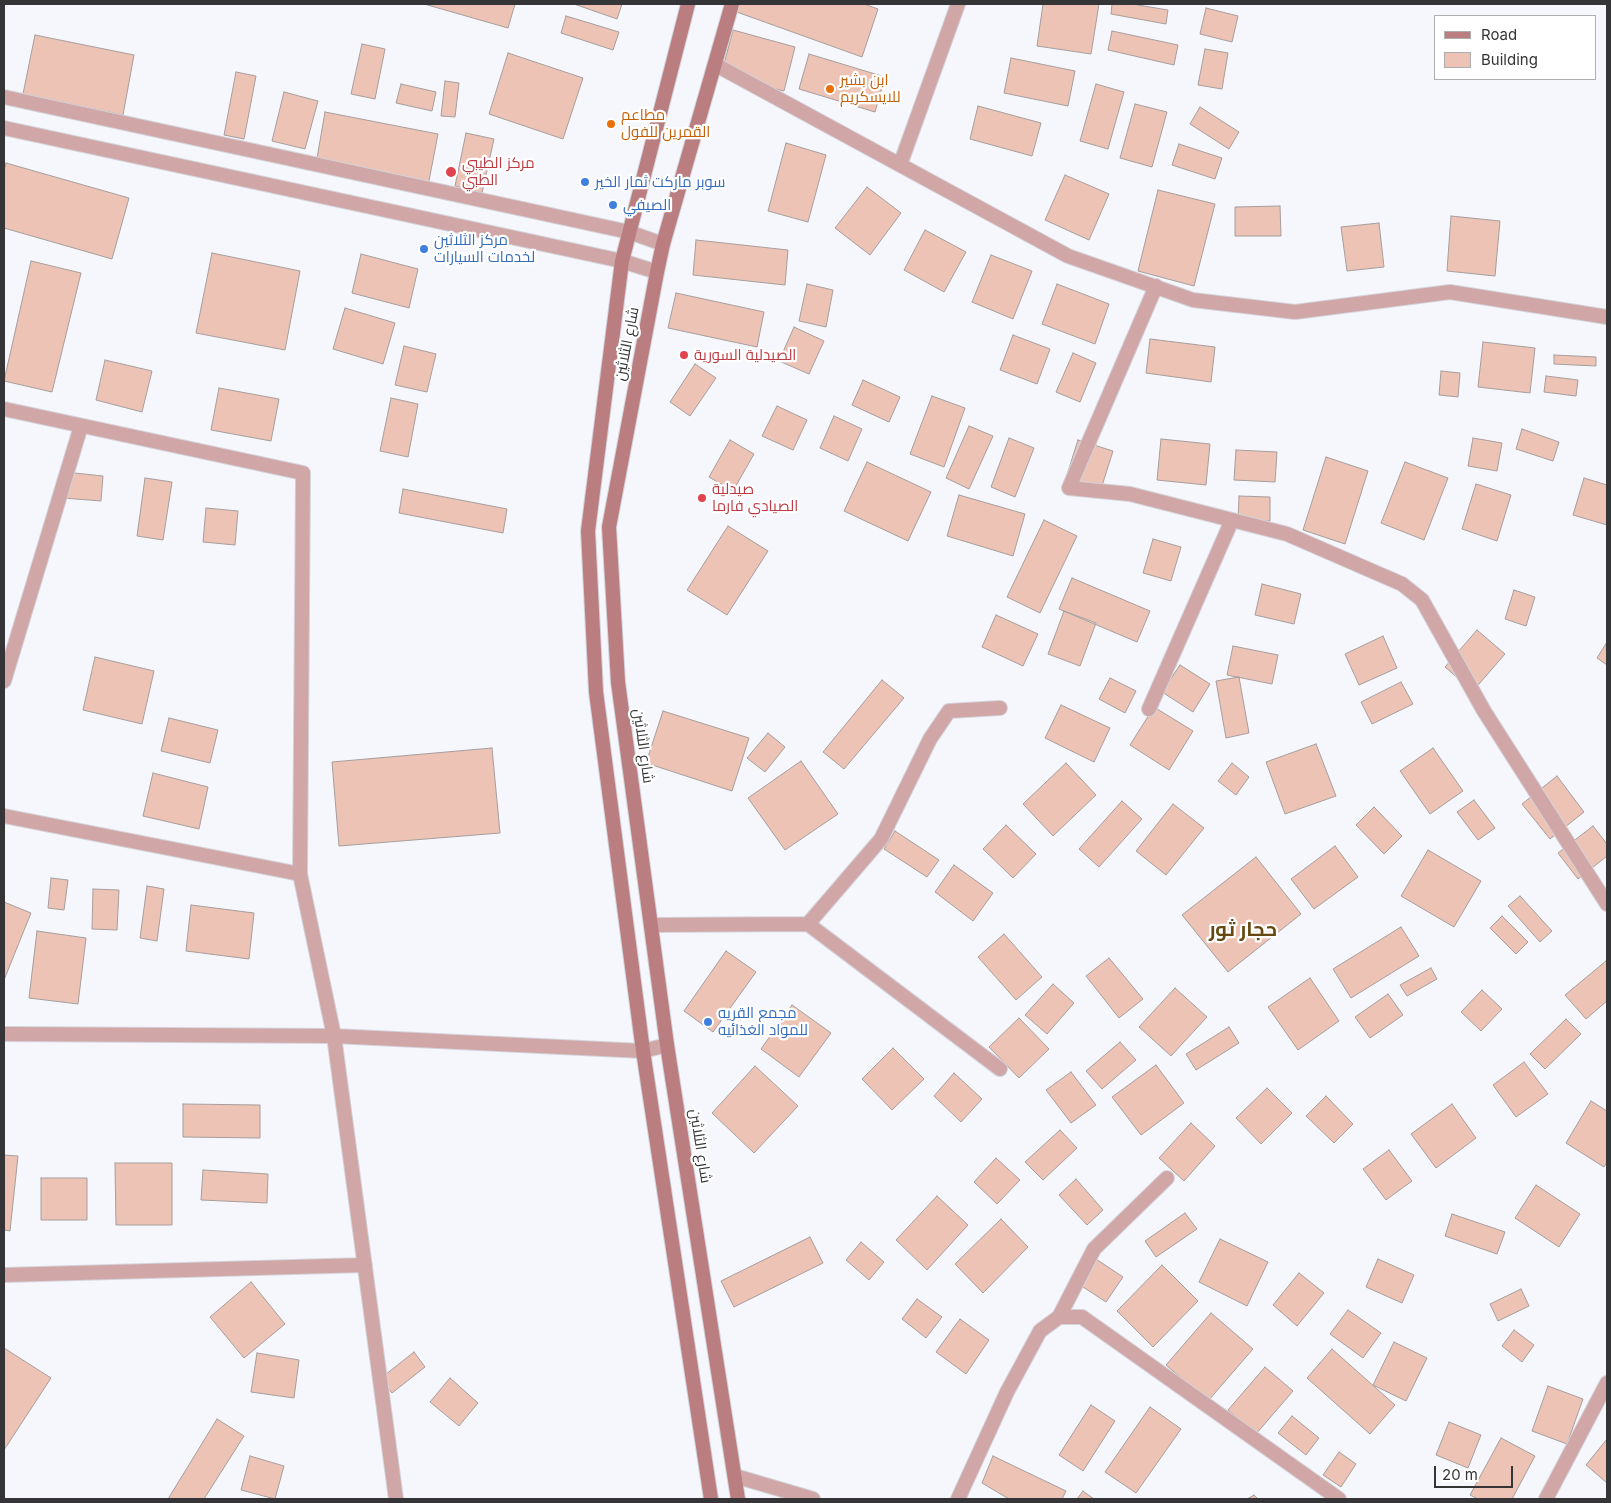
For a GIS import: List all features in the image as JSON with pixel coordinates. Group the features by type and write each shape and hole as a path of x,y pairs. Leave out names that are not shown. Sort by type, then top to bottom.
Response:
{"main road":[{"name":"شارع الثلاثين","path":"688,4 622,261 588,531 596,692 643,1051 711,1499"},
{"name":"شارع الثلاثين","path":"732,4 663,244 609,527 618,682 668,1045 738,1499"}],"street":[{"path":"900,165 958,4"},
{"path":"716,65 1068,256 1193,300 1294,312 1450,292 1607,317"},
{"path":"4,97 629,232 663,244"},
{"path":"4,128 622,261 657,272"},
{"path":"1156,286 1069,488 1130,494 1287,534 1402,584 1422,600 1484,711 1607,904"},
{"path":"4,409 303,473 300,874 334,1036 396,1499"},
{"path":"4,681 82,426"},
{"path":"1149,709 1232,520"},
{"path":"808,924 881,839 930,739 949,711 1000,708"},
{"path":"4,816 300,874"},
{"path":"651,925 808,924 1000,1069"},
{"path":"4,1034 334,1036 643,1051 668,1045"},
{"path":"958,1499 1007,1392 1040,1330 1059,1316 1094,1249 1167,1178"},
{"path":"4,1276 365,1265"},
{"path":"1059,1316 1082,1317 1339,1499"},
{"path":"1546,1499 1607,1383"},
{"path":"735,1476 813,1499"}],"building":[{"path":"424,4 515,4 508,28"},
{"path":"574,4 622,4 617,19"},
{"path":"737,4 864,4 878,9 862,57 734,11"},
{"path":"1043,4 1099,4 1091,54 1037,46"},
{"path":"1112,4 1132,4 1168,10 1166,24 1111,14"},
{"path":"1206,8 1238,16 1232,42 1200,34"},
{"path":"566,16 619,32 613,50 561,33"},
{"path":"733,30 795,47 784,91 721,75"},
{"path":"1112,31 1178,45 1174,65 1108,50"},
{"path":"35,35 134,55 123,115 23,94"},
{"path":"362,44 385,49 375,99 351,94"},
{"path":"1205,49 1228,53 1222,89 1198,85"},
{"path":"508,53 583,78 563,139 489,114"},
{"path":"809,54 885,77 875,112 799,89"},
{"path":"1011,58 1075,71 1068,106 1004,93"},
{"path":"236,72 256,76 244,139 224,135"},
{"path":"445,81 459,83 455,117 441,116"},
{"path":"401,84 436,92 432,111 396,103"},
{"path":"1096,84 1124,92 1108,149 1080,141"},
{"path":"284,92 318,101 305,149 272,141"},
{"path":"1135,104 1167,112 1152,167 1120,158"},
{"path":"978,106 1041,123 1032,156 970,139"},
{"path":"1200,107 1239,132 1229,149 1190,124"},
{"path":"325,112 438,134 428,186 316,164"},
{"path":"466,133 494,139 482,193 455,186"},
{"path":"786,143 826,155 808,222 768,211"},
{"path":"1179,144 1222,158 1215,179 1172,165"},
{"path":"6,163 129,198 112,259 4,228 4,171"},
{"path":"1065,175 1109,194 1089,240 1045,220"},
{"path":"867,187 901,213 870,255 835,228"},
{"path":"1158,190 1215,204 1194,286 1138,271"},
{"path":"1280,206 1281,236 1235,236 1235,207"},
{"path":"1451,216 1500,221 1495,276 1447,271"},
{"path":"1379,223 1384,267 1347,271 1341,227"},
{"path":"925,230 966,252 944,292 904,270"},
{"path":"696,240 788,250 785,285 693,275"},
{"path":"212,253 300,271 285,350 196,333"},
{"path":"361,254 418,269 409,308 352,293"},
{"path":"991,255 1032,271 1013,319 972,302"},
{"path":"31,261 81,273 52,392 4,381"},
{"path":"807,284 833,290 826,327 799,321"},
{"path":"1057,284 1109,304 1095,344 1042,324"},
{"path":"676,293 764,312 757,347 668,328"},
{"path":"345,308 395,323 383,364 333,349"},
{"path":"794,327 824,341 809,374 779,361"},
{"path":"1013,335 1050,349 1037,384 1000,370"},
{"path":"1150,339 1215,347 1211,382 1146,373"},
{"path":"1483,342 1535,348 1530,393 1478,387"},
{"path":"404,346 436,354 427,392 395,385"},
{"path":"1073,353 1096,363 1080,402 1056,392"},
{"path":"1554,355 1596,357 1596,366 1554,364"},
{"path":"105,360 152,371 142,412 96,400"},
{"path":"695,364 716,378 690,416 670,402"},
{"path":"1441,371 1460,373 1458,397 1439,395"},
{"path":"1546,376 1578,380 1576,396 1544,392"},
{"path":"863,380 900,397 889,422 852,405"},
{"path":"219,388 279,399 271,441 211,430"},
{"path":"932,396 965,408 944,467 910,454"},
{"path":"391,398 418,404 408,457 380,451"},
{"path":"777,406 807,420 793,450 762,436"},
{"path":"834,416 862,429 848,461 820,448"},
{"path":"969,426 993,436 969,489 946,478"},
{"path":"1522,429 1559,442 1553,461 1516,449"},
{"path":"1009,438 1034,448 1015,497 991,487"},
{"path":"1473,438 1502,443 1497,471 1468,466"},
{"path":"1161,439 1210,444 1206,485 1157,480"},
{"path":"730,440 754,454 733,491 709,477"},
{"path":"1078,440 1113,451 1101,489 1066,478"},
{"path":"1236,450 1277,452 1275,482 1234,480"},
{"path":"1326,457 1368,471 1345,544 1303,530"},
{"path":"867,462 931,492 908,541 844,511"},
{"path":"1405,462 1448,478 1424,540 1381,523"},
{"path":"65,472 103,476 101,501 63,498"},
{"path":"145,478 172,482 163,540 137,536"},
{"path":"1584,478 1607,485 1607,525 1573,515"},
{"path":"1476,484 1511,495 1497,541 1462,529"},
{"path":"403,489 507,509 503,533 399,513"},
{"path":"959,495 1025,514 1013,556 947,536"},
{"path":"1239,496 1270,497 1270,521 1238,521"},
{"path":"206,508 238,511 235,545 203,542"},
{"path":"1044,520 1077,536 1040,613 1007,597"},
{"path":"728,526 768,551 727,615 687,590"},
{"path":"1153,539 1181,547 1171,581 1143,573"},
{"path":"1072,578 1150,611 1137,642 1059,609"},
{"path":"1262,584 1301,594 1294,624 1255,615"},
{"path":"1514,590 1535,597 1526,626 1505,619"},
{"path":"1064,611 1096,623 1080,666 1048,654"},
{"path":"996,615 1038,634 1023,666 982,647"},
{"path":"1477,630 1505,654 1473,691 1445,667"},
{"path":"1383,636 1397,668 1359,685 1345,654"},
{"path":"1607,642 1607,665 1597,658"},
{"path":"1233,646 1278,655 1272,684 1227,675"},
{"path":"95,657 154,671 142,724 83,710"},
{"path":"1180,665 1210,684 1193,712 1162,692"},
{"path":"1239,677 1249,733 1226,738 1216,681"},
{"path":"1110,678 1136,691 1125,713 1099,699"},
{"path":"882,680 904,698 844,769 823,752"},
{"path":"1401,682 1413,704 1372,724 1361,702"},
{"path":"1061,705 1110,728 1094,762 1045,738"},
{"path":"1154,707 1193,731 1169,770 1130,745"},
{"path":"663,711 749,738 732,791 646,763"},
{"path":"169,718 218,730 210,763 161,751"},
{"path":"768,733 785,747 765,772 747,758"},
{"path":"1316,744 1336,796 1285,814 1266,762"},
{"path":"492,748 500,833 339,846 332,762"},
{"path":"1433,748 1463,791 1430,814 1400,771"},
{"path":"801,761 838,814 785,850 748,798"},
{"path":"1066,763 1096,795 1053,836 1023,804"},
{"path":"1232,763 1249,777 1236,795 1218,781"},
{"path":"153,773 208,787 199,829 143,816"},
{"path":"1557,776 1584,812 1550,839 1522,804"},
{"path":"1474,800 1495,828 1478,840 1457,812"},
{"path":"1122,801 1142,819 1099,867 1079,849"},
{"path":"1173,804 1204,828 1166,875 1136,851"},
{"path":"1374,807 1402,836 1384,854 1356,825"},
{"path":"1006,825 1036,854 1013,878 983,849"},
{"path":"1593,826 1607,844 1607,856 1578,879 1558,853"},
{"path":"895,831 939,860 927,877 884,849"},
{"path":"1335,846 1358,877 1314,909 1291,879"},
{"path":"1428,850 1481,881 1454,927 1401,896"},
{"path":"1256,857 1301,914 1228,972 1182,915"},
{"path":"954,865 993,893 973,921 935,892"},
{"path":"51,878 68,880 64,910 48,908"},
{"path":"147,886 164,889 157,941 140,938"},
{"path":"93,889 119,890 117,930 92,929"},
{"path":"1520,896 1552,931 1540,942 1508,906"},
{"path":"4,902 31,913 4,980"},
{"path":"191,905 254,913 249,959 186,951"},
{"path":"1502,916 1528,942 1516,954 1490,928"},
{"path":"1401,927 1419,956 1351,998 1333,969"},
{"path":"37,931 86,938 78,1004 29,998"},
{"path":"1004,934 1042,977 1016,1000 978,957"},
{"path":"726,951 756,972 713,1032 684,1011"},
{"path":"1109,958 1143,999 1119,1018 1086,976"},
{"path":"1606,961 1607,1001 1586,1019 1565,995"},
{"path":"1431,968 1437,979 1407,996 1400,985"},
{"path":"1310,978 1339,1021 1298,1050 1268,1007"},
{"path":"1053,984 1074,1003 1047,1034 1025,1015"},
{"path":"1175,988 1207,1017 1171,1056 1139,1027"},
{"path":"1482,990 1502,1009 1481,1031 1461,1012"},
{"path":"1388,994 1403,1015 1370,1038 1355,1017"},
{"path":"792,1005 831,1033 799,1077 761,1049"},
{"path":"1019,1018 1049,1049 1019,1078 989,1047"},
{"path":"1566,1019 1581,1034 1545,1069 1530,1054"},
{"path":"1229,1027 1239,1043 1196,1070 1186,1054"},
{"path":"1120,1042 1136,1060 1102,1089 1086,1071"},
{"path":"893,1048 924,1079 892,1110 862,1079"},
{"path":"1524,1062 1548,1094 1516,1117 1493,1085"},
{"path":"1156,1065 1184,1103 1141,1135 1112,1097"},
{"path":"755,1066 798,1106 754,1153 712,1113"},
{"path":"1071,1072 1096,1105 1071,1123 1046,1090"},
{"path":"954,1073 982,1099 961,1122 934,1096"},
{"path":"1267,1088 1292,1113 1261,1144 1236,1118"},
{"path":"1326,1096 1353,1124 1334,1143 1306,1116"},
{"path":"1591,1101 1607,1111 1607,1162 1604,1167 1566,1143"},
{"path":"183,1104 260,1105 260,1138 183,1137"},
{"path":"1452,1104 1476,1138 1436,1168 1411,1134"},
{"path":"1191,1123 1215,1146 1184,1181 1159,1158"},
{"path":"1060,1130 1077,1148 1043,1180 1025,1162"},
{"path":"1389,1150 1412,1181 1386,1200 1363,1169"},
{"path":"4,1155 18,1156 10,1231 4,1230"},
{"path":"996,1158 1020,1180 997,1204 974,1182"},
{"path":"115,1163 172,1163 172,1225 116,1225"},
{"path":"203,1170 268,1174 267,1203 201,1200"},
{"path":"41,1178 87,1178 87,1220 41,1220"},
{"path":"1076,1179 1103,1210 1087,1225 1059,1195"},
{"path":"1536,1185 1580,1214 1559,1247 1515,1218"},
{"path":"937,1196 968,1225 927,1270 896,1240"},
{"path":"1185,1213 1197,1229 1156,1257 1145,1241"},
{"path":"1452,1214 1505,1232 1497,1254 1445,1236"},
{"path":"1001,1219 1028,1247 983,1293 955,1264"},
{"path":"810,1237 823,1263 734,1307 721,1281"},
{"path":"1220,1239 1268,1262 1247,1306 1199,1282"},
{"path":"861,1242 884,1262 869,1280 846,1260"},
{"path":"1093,1257 1123,1277 1106,1302 1077,1283"},
{"path":"1378,1259 1414,1275 1402,1303 1366,1287"},
{"path":"1162,1265 1198,1301 1153,1347 1117,1311"},
{"path":"1299,1273 1324,1293 1297,1326 1273,1305"},
{"path":"251,1282 285,1324 244,1358 210,1317"},
{"path":"1521,1289 1529,1306 1498,1321 1490,1304"},
{"path":"917,1299 942,1317 926,1338 902,1319"},
{"path":"1348,1310 1381,1333 1363,1358 1330,1334"},
{"path":"1211,1313 1253,1349 1208,1401 1166,1365"},
{"path":"960,1319 989,1340 966,1374 936,1352"},
{"path":"1514,1330 1534,1345 1522,1362 1502,1346"},
{"path":"1394,1342 1427,1358 1406,1401 1373,1385"},
{"path":"4,1348 51,1378 4,1450"},
{"path":"1332,1349 1395,1405 1370,1434 1307,1378"},
{"path":"414,1352 425,1367 392,1393 380,1379"},
{"path":"257,1353 299,1360 294,1398 251,1392"},
{"path":"1265,1367 1293,1391 1256,1434 1228,1410"},
{"path":"450,1378 478,1403 459,1426 430,1402"},
{"path":"1548,1386 1583,1399 1567,1444 1532,1431"},
{"path":"1091,1405 1115,1421 1083,1471 1059,1455"},
{"path":"1150,1407 1181,1429 1136,1493 1105,1472"},
{"path":"1292,1416 1319,1438 1306,1455 1278,1433"},
{"path":"217,1419 244,1436 204,1499 168,1499"},
{"path":"1449,1422 1481,1435 1468,1468 1436,1455"},
{"path":"1501,1438 1535,1456 1512,1499 1478,1499 1470,1495"},
{"path":"1607,1439 1607,1483 1586,1465"},
{"path":"1339,1452 1356,1464 1341,1487 1323,1475"},
{"path":"250,1456 284,1466 275,1499 241,1490"},
{"path":"993,1456 1066,1491 1062,1499 1009,1499 982,1483"},
{"path":"1083,1491 1094,1499 1077,1499"},
{"path":"1254,1495 1258,1499 1247,1499"}],"place":[{"name":"ابن بشير للايسكريم","path":"830,89"},
{"name":"مطاعم القمرين للفول","path":"611,124"},
{"name":"مركز الطيبي الطبي","path":"451,172"},
{"name":"سوبر ماركت ثمار الخير","path":"585,182"},
{"name":"الصيفي","path":"613,205"},
{"name":"مركز الثلاثين لخدمات السيارات","path":"424,249"},
{"name":"الصيدلية السورية","path":"684,355"},
{"name":"صيدلية الصيادي فارما","path":"702,498"},
{"name":"مجمع القريه للمواد الغذائيه","path":"708,1022"}],"district":[{"name":"حجار ثور","path":"1243,930"}]}
